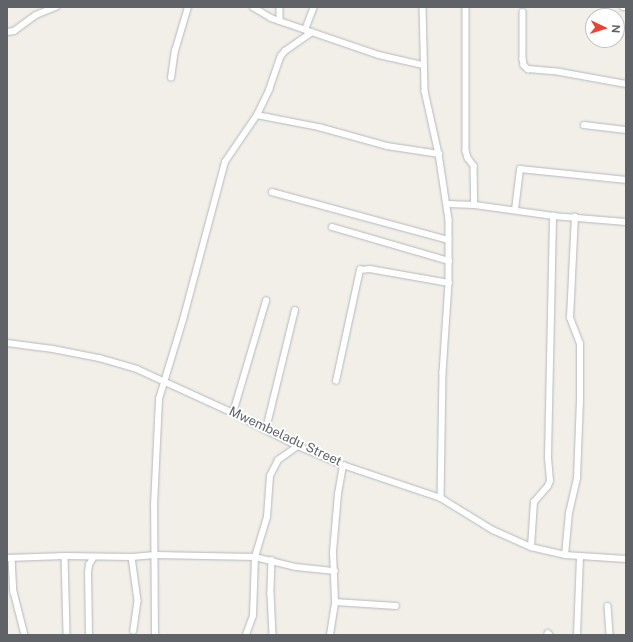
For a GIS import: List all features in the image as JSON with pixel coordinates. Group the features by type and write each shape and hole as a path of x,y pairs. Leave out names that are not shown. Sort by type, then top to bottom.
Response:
{"street":[{"path":"7,32 14,31 36,15 56,7"},
{"path":"171,78 175,51 188,7"},
{"path":"253,7 265,16 305,30 379,55 423,65"},
{"path":"280,7 280,21"},
{"path":"305,30 314,7"},
{"path":"423,7 423,65 425,91 448,204 449,283 443,373 441,498"},
{"path":"466,7 466,151 468,158 474,166 474,205"},
{"path":"523,12 522,59 524,65 528,69 560,72 626,84"},
{"path":"155,635 156,443 159,400 183,320 222,169 228,156 257,115 269,90 281,56 285,51 312,32"},
{"path":"257,115 319,127 387,146 439,154"},
{"path":"584,125 626,130"},
{"path":"515,210 520,169 626,180"},
{"path":"272,192 449,240"},
{"path":"448,204 474,205 554,216 626,222"},
{"path":"531,547 534,502 548,486 550,481 548,457 554,216"},
{"path":"565,555 569,512 577,478 580,400 580,344 570,318 574,217"},
{"path":"332,227 449,261"},
{"path":"336,381 360,270 370,269 449,283"},
{"path":"233,412 266,301"},
{"path":"266,429 295,310"},
{"name":"Mwembeladu Street","path":"7,342 100,358 137,369 233,412 298,446 343,465 441,498 493,530 531,547 580,557 626,559"},
{"path":"246,635 254,610 255,557 266,517 270,476 278,460 298,446"},
{"path":"330,635 335,602 335,571 333,552 338,494 343,465"},
{"path":"25,635 14,592 10,558 65,556 93,558 155,555 255,557 296,566 335,571"},
{"path":"65,556 67,635"},
{"path":"132,557 138,601 134,631"},
{"path":"577,635 580,557"},
{"path":"89,635 88,574 89,565 93,558"},
{"path":"272,560 271,594 273,635"},
{"path":"335,602 396,606"},
{"path":"608,606 610,635"}]}
